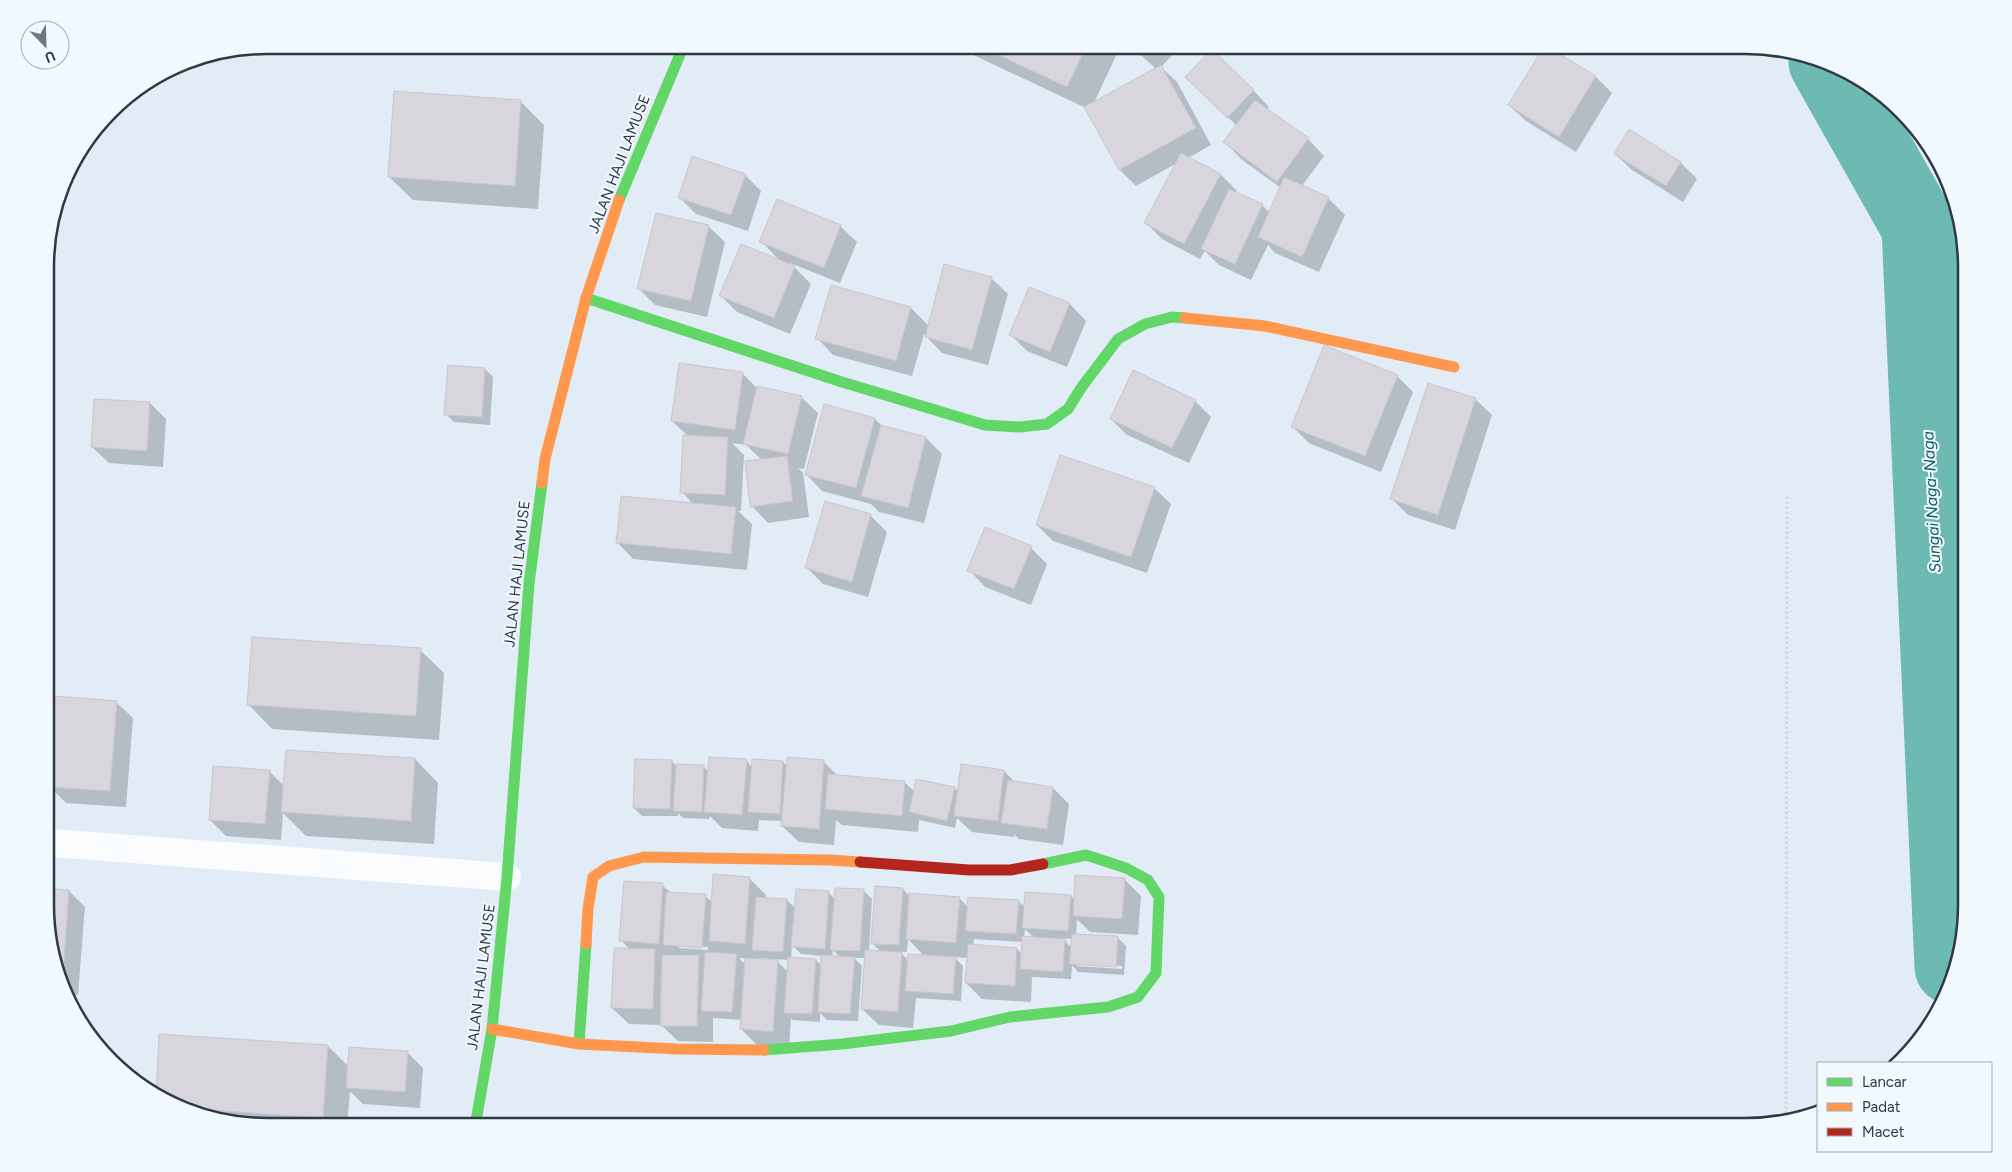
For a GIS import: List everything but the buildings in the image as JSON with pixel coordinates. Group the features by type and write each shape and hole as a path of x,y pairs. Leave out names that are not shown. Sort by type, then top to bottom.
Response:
{"street":[{"name":"JALAN HAJI LAMUSE","path":"477,1118 492,1030 507,877 529,584 544,459 586,298 623,187 680,54"},
{"path":"586,298 842,382 985,425 1020,427 1047,424 1068,409 1118,338 1145,324 1172,317 1265,326 1454,367"},
{"path":"54,844 507,877"},
{"path":"492,1030 579,1044 677,1049 761,1050 901,1038 951,1031 1010,1017 1108,1007 1138,997 1156,973 1160,897 1148,880 1126,868 1086,855 1010,870 968,870 830,860 644,857 609,866 593,877 590,893 579,1044"}],"path":[{"path":"1786,1114 1787,496"}],"waterway":[{"name":"Sungai Naga-Naga","path":"1832,72 1919,227 1952,958"}],"traffic: fast":[{"path":"619,200 680,54"},
{"path":"586,298 842,382 985,425 1020,427 1047,424 1068,409 1081,388 1118,339 1145,324 1172,317 1185,318"},
{"path":"477,1118 492,1029 507,877 529,584 542,483"},
{"path":"764,1050 842,1044 951,1031 1010,1017 1108,1007 1138,997 1156,973 1159,897 1148,880 1126,868 1086,855 1043,864"},
{"path":"579,1044 586,944"}],"traffic: slow":[{"path":"542,483 545,459 586,298 619,200"},
{"path":"1185,318 1265,326 1454,367"},
{"path":"586,944 588,909 593,877 609,866 644,857 860,862"},
{"path":"492,1029 579,1044 677,1049 764,1050"}],"traffic: jam":[{"path":"860,862 969,870 1010,870 1043,864"}]}
